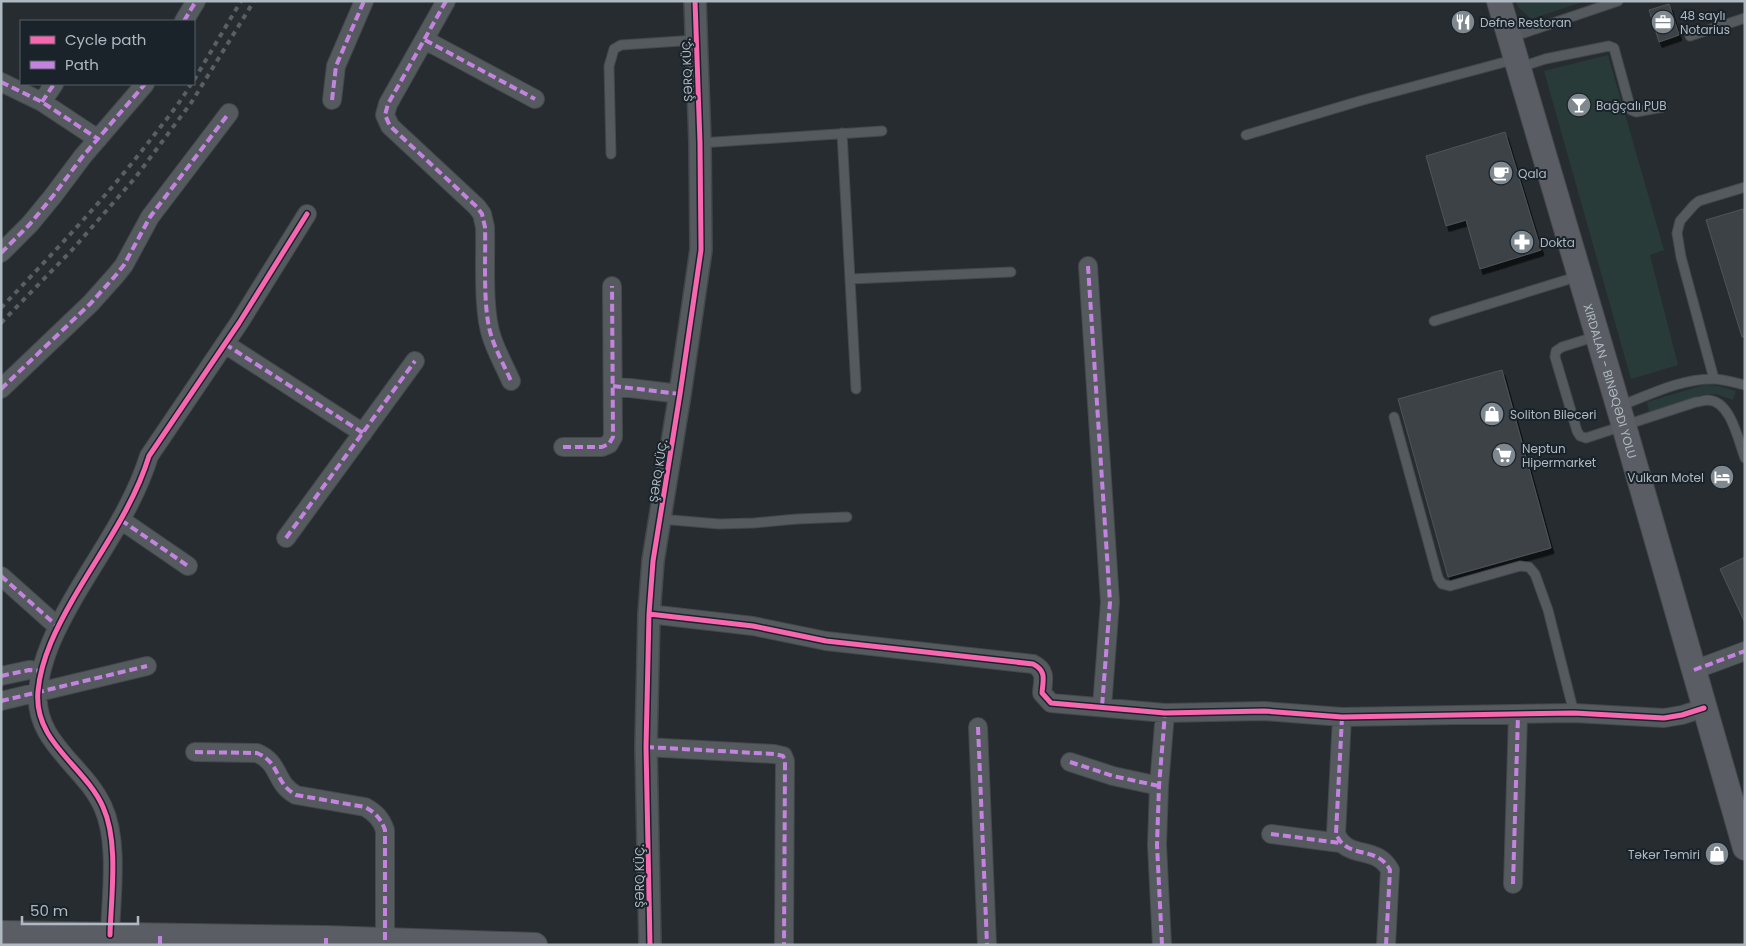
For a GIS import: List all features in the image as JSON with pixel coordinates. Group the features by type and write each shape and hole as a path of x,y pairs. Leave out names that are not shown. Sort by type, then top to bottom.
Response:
{"main road":[{"path":"1499,1 1743,838"},
{"path":"1,933 110,935 160,940 386,941 535,945"}],"street":[{"path":"185,20 196,1"},
{"path":"332,100 336,66 364,1"},
{"path":"446,1 388,104 385,115 390,126 477,207 482,214 485,227 488,322 491,338 511,380"},
{"name":"ŞƏRQ KÜÇ.","path":"650,945 646,747 649,614 653,561 701,250 700,143 695,1"},
{"path":"425,40 535,99"},
{"path":"1,82 42,102 98,139"},
{"path":"42,102 53,85"},
{"path":"1,253 30,224 83,156 144,85"},
{"path":"1,389 91,303 116,275 124,265 141,231 150,218 229,113"},
{"path":"110,935 112,840 109,824 104,807 94,790 55,745 43,727 38,693 41,671 57,626 96,558 121,520 142,479 149,456 225,344 307,214"},
{"path":"1088,266 1110,594 1102,707"},
{"path":"563,447 602,447 609,444 613,437 612,286"},
{"path":"225,344 363,433"},
{"path":"286,538 415,361"},
{"path":"614,386 680,394"},
{"path":"121,520 188,566"},
{"path":"1,576 57,626"},
{"path":"649,614 752,626 844,643 1033,664 1040,668 1043,673 1042,693 1051,703 1165,713 1264,711 1342,717 1574,713 1664,718 1704,708"},
{"path":"1694,670 1745,651"},
{"path":"1,701 147,666"},
{"path":"1,676 29,670 41,671"},
{"path":"1162,945 1157,845 1159,786 1165,713"},
{"path":"1513,884 1518,715"},
{"path":"1342,717 1336,834 1340,843 1348,849 1379,857 1390,870 1386,945"},
{"path":"978,726 987,945"},
{"path":"646,747 783,756 785,761 784,945"},
{"path":"195,752 257,753 266,757 273,765 287,790 292,793 365,807 374,812 381,819 385,830 386,941"},
{"path":"1070,762 1113,776 1159,786"},
{"path":"1272,834 1340,843"}],"lane":[{"path":"1246,135 1515,55 1618,1"},
{"path":"1690,36 1745,18"},
{"path":"611,154 608,66 614,49 621,45 696,40"},
{"path":"1515,55 1545,59 1608,46 1614,48 1631,110 1636,112 1663,107"},
{"path":"700,143 882,131"},
{"path":"842,133 856,389"},
{"path":"1714,379 1681,257 1677,233 1680,221 1699,201 1745,187"},
{"path":"850,280 1011,272"},
{"path":"1434,321 1580,276"},
{"path":"1597,336 1562,347 1556,351 1555,357 1577,431 1580,436 1586,438 1674,386 1714,379 1745,385"},
{"path":"1621,417 1709,400 1719,404 1728,411 1745,458"},
{"path":"1394,417 1438,578 1442,584 1450,586 1520,566 1529,567 1534,574 1548,610 1574,713"},
{"path":"660,519 719,524 754,524 797,519 847,518"}],"green space":[{"path":"1516,1 1585,1 1531,19 1518,7"},
{"path":"1608,55 1664,250 1650,255 1678,365 1631,379 1544,71"},
{"path":"1704,385 1719,386 1736,391 1733,400 1716,394 1706,394 1649,412 1647,402"}],"building":[{"path":"1669,4 1679,35 1659,42 1649,10"},
{"path":"1505,132 1541,250 1480,269 1466,220 1446,226 1426,156"},
{"path":"1743,209 1745,216 1745,337 1742,337 1706,220"},
{"path":"1502,370 1551,548 1448,577 1398,399"},
{"path":"1745,557 1745,623 1720,569"}],"railway":[{"path":"195,78 241,1"},
{"path":"1,323 72,250 135,178 191,103 254,1"},
{"path":"1,308 115,183 172,112 190,85"}],"marked path":[{"path":"185,20 196,1"},
{"path":"332,100 336,66 364,1"},
{"path":"446,1 388,104 385,115 390,126 477,207 482,214 485,227 485,284 489,326 496,349 511,381"},
{"path":"425,40 535,99"},
{"path":"1,82 42,102 98,139"},
{"path":"42,102 53,85"},
{"path":"1,253 30,224 83,156 144,85"},
{"path":"1,389 91,303 116,275 124,265 150,217 229,113"},
{"path":"1088,266 1110,602 1102,707"},
{"path":"563,447 602,447 609,444 613,437 612,286"},
{"path":"225,344 363,433"},
{"path":"286,538 415,361"},
{"path":"613,386 680,394"},
{"path":"121,520 188,566"},
{"path":"1,576 57,626"},
{"path":"1694,670 1745,651"},
{"path":"1,701 147,666"},
{"path":"1,676 29,670 41,671"},
{"path":"1162,945 1157,845 1159,786 1165,713"},
{"path":"1513,884 1518,715"},
{"path":"1342,717 1336,834 1341,842 1348,847 1377,857 1390,870 1386,945"},
{"path":"978,727 987,945"},
{"path":"646,747 783,756 785,761 784,945"},
{"path":"195,752 257,753 270,762 284,785 296,795 365,807 375,814 380,819 385,830 385,941"},
{"path":"1070,762 1113,776 1159,786"},
{"path":"1271,834 1340,843"},
{"path":"160,936 160,945"},
{"path":"326,938 326,945"}],"cycle path":[{"path":"650,945 646,747 649,614 653,561 701,250 700,143 695,1"},
{"path":"110,935 113,853 108,821 95,792 62,753 44,725 39,709 38,691 42,667 61,621 125,512 149,456 239,323 307,214"},
{"path":"649,614 753,626 826,641 1033,664 1042,673 1042,693 1051,703 1165,713 1264,711 1342,717 1574,713 1664,718 1704,708"}],"place":[{"name":"Dəfnə Restoran","path":"1463,22"},
{"name":"48 saylı Notarius","path":"1663,22"},
{"name":"Bağçalı PUB","path":"1579,105"},
{"name":"Qala","path":"1501,173"},
{"name":"Dokta","path":"1522,242"},
{"name":"Soliton Biləcəri","path":"1492,414"},
{"name":"Neptun Hipermarket","path":"1504,455"},
{"name":"Vulkan Motel","path":"1722,477"},
{"name":"Təkər Təmiri","path":"1717,854"}]}
